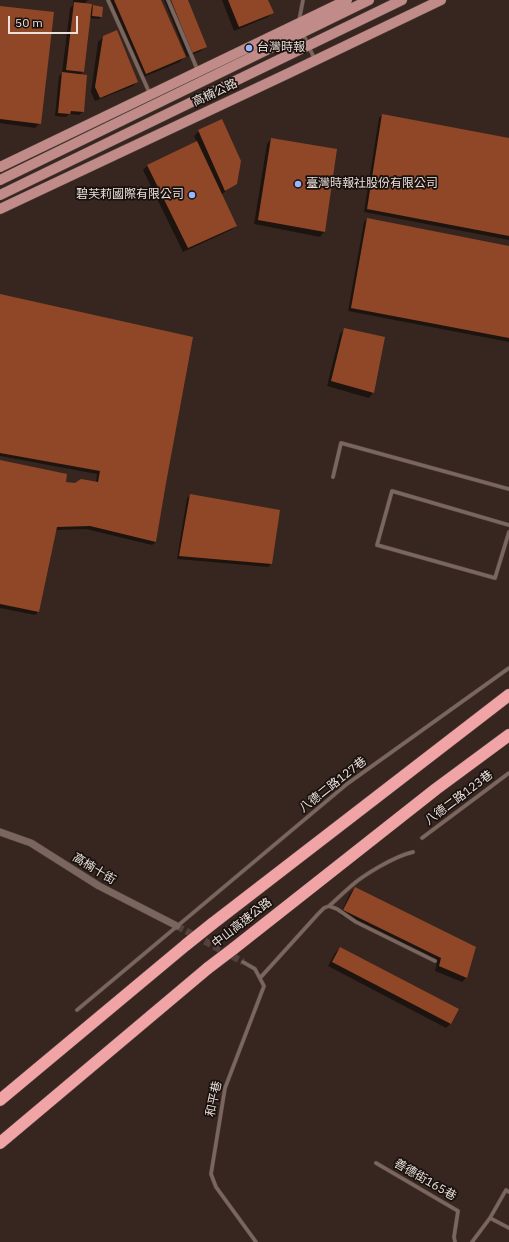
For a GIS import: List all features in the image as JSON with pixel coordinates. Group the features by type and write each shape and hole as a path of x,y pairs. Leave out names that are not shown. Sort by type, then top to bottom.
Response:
{"highway":[{"name":"中山高速公路","path":"0,1100 212,924 509,696"},
{"name":"中山高速公路","path":"0,1143 208,968 509,735"}],"main road":[{"name":"高楠公路","path":"0,180 301,29 347,0"},
{"name":"高楠公路","path":"0,167 199,72 369,0"},
{"name":"高楠公路","path":"0,195 402,0"},
{"name":"高楠公路","path":"0,208 440,0"}],"street":[{"name":"高楠十街","path":"0,832 31,843 99,886 177,926"}],"lane":[{"path":"108,0 150,95"},
{"path":"168,0 199,72"},
{"path":"303,0 301,29 315,60"},
{"path":"333,478 341,443 509,489"},
{"path":"509,525 392,491 377,545 495,578 509,532"},
{"name":"八德二路127巷","path":"77,1010 347,784 509,668"},
{"name":"八德二路123巷","path":"422,838 509,773"},
{"path":"243,962 255,969 260,978 318,914 324,908 329,906 350,886 386,864 405,854 413,852"},
{"path":"329,906 337,909 356,922 435,960"},
{"name":"和平巷","path":"256,1242 216,1187 211,1174 225,1088 264,986 260,978"},
{"name":"善德街165巷","path":"376,1163 458,1211 454,1238 455,1242"},
{"path":"472,1242 490,1218 506,1190 509,1192"},
{"path":"490,1218 509,1228"}],"building":[{"path":"114,0 161,0 186,57 146,74"},
{"path":"171,0 188,0 207,47 192,53"},
{"path":"228,0 268,0 274,13 239,27"},
{"path":"74,2 92,4 84,72 66,70"},
{"path":"93,5 103,7 102,17 92,16"},
{"path":"0,6 54,12 41,124 0,119"},
{"path":"117,30 138,82 100,98 95,87 103,36"},
{"path":"62,72 87,75 84,112 71,111 70,114 58,113"},
{"path":"382,114 509,138 509,236 367,209"},
{"path":"222,119 241,161 237,184 225,191 198,130"},
{"name":"臺灣時報社股份有限公司","path":"271,138 337,149 325,232 258,220"},
{"name":"碧芙莉國際有限公司","path":"197,141 237,226 188,248 147,165"},
{"path":"367,218 509,246 509,338 351,308"},
{"path":"0,294 193,337 156,542 90,526 57,527 39,612 0,604 0,460 67,474 66,482 75,483 81,479 98,482 100,471 0,453"},
{"path":"344,328 385,337 374,393 331,381"},
{"path":"190,494 280,510 272,564 179,556"},
{"path":"355,887 476,947 467,978 439,966 441,958 343,910"},
{"path":"340,947 459,1009 451,1024 332,962"}],"tunnel":[{"path":"177,926 243,962"}],"place":[{"name":"台灣時報","path":"249,48"},
{"name":"臺灣時報社股份有限公司","path":"298,184"},
{"name":"碧芙莉國際有限公司","path":"192,195"}]}
